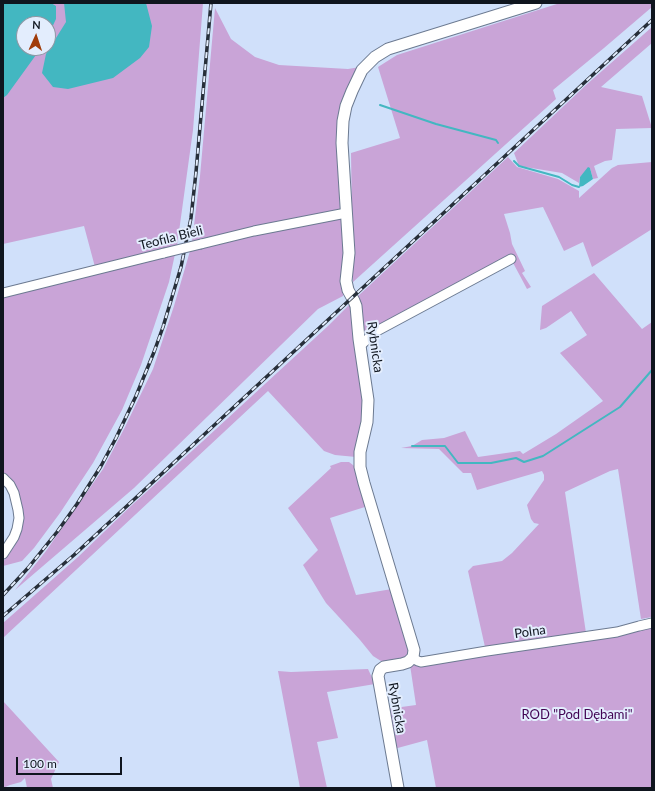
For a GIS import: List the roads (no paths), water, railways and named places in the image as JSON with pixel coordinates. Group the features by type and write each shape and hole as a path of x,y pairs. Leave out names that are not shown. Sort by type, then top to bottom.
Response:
{"street":[{"name":"Rybnicka","path":"398,788 378,676 380,670 384,667 407,663 412,658 414,653 360,472 360,455 367,422 368,400 356,306 347,285 349,253 342,143 343,121 346,106 362,70 375,57 388,49 536,3"},
{"name":"Teofila Bieli","path":"3,294 254,231 346,213"},
{"path":"360,346 375,332 511,259"},
{"path":"3,478 10,485 14,493 19,518 14,537 3,554"},
{"name":"Polna","path":"412,658 421,662 617,632 652,624"}],"waterway":[{"path":"380,105 436,124 496,140 498,143"},
{"path":"514,161 519,166 559,177 572,185 579,187"},
{"path":"412,446 445,446 458,463 491,463 516,458 524,462 543,456 620,407 652,370"}],"railway":[{"path":"3,595 28,568 57,532 101,466 136,396 163,327 181,267 191,218 211,3"},
{"path":"3,616 74,555 652,20"}],"park label":[{"name":"ROD \"Pod Dębami\"","path":"577,715"}]}
